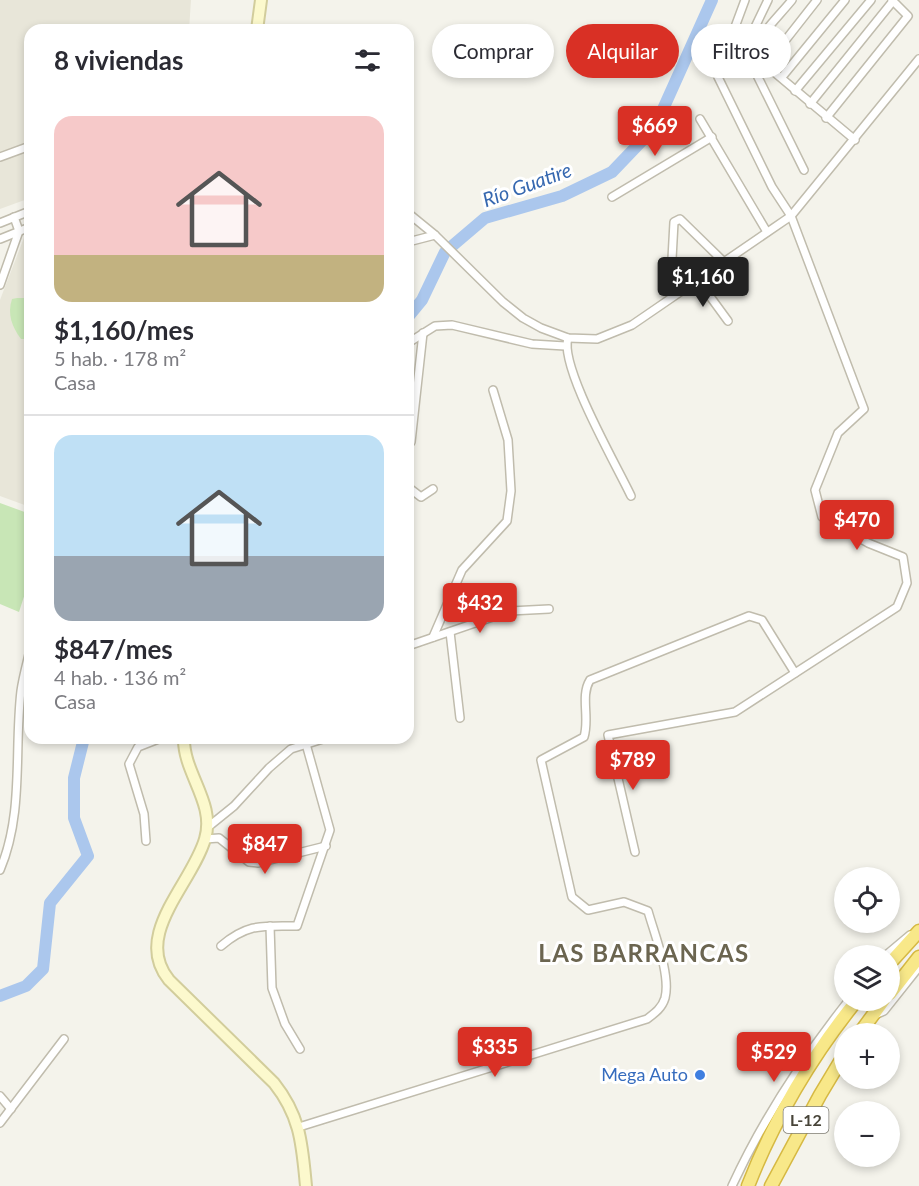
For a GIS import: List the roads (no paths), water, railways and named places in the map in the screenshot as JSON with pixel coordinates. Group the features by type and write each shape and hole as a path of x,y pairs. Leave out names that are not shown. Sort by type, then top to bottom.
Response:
{"highway":[{"path":"900,951 919,929"},
{"path":"900,981 919,957"},
{"name":"L-12","path":"748,1186 768,1138 788,1103 849,1011"},
{"path":"867,1023 876,1011"},
{"name":"L-12","path":"771,1186 834,1072"}],"main road":[{"path":"258,24 261,0"},
{"path":"184,744 203,800 207,833 162,923 156,943 157,961 169,980 274,1083 288,1103 299,1127 306,1186"}],"street":[{"path":"738,24 745,0"},
{"path":"758,24 768,0"},
{"path":"771,24 792,0"},
{"path":"791,34 818,0"},
{"path":"791,66 844,0"},
{"path":"795,91 871,0"},
{"path":"810,104 892,1 908,16 826,118"},
{"path":"414,218 523,318 541,328 568,338 597,339 632,325 791,216 919,59"},
{"path":"635,852 608,735 735,712 897,607 907,583 903,557 868,543 822,517 815,490 838,433 864,409 791,216 772,186 718,78"},
{"path":"758,78 804,170"},
{"path":"783,78 826,118 855,140"},
{"path":"700,119 767,232"},
{"path":"612,197 712,137"},
{"path":"0,157 24,148"},
{"path":"0,223 24,214"},
{"path":"0,285 19,231 14,218"},
{"path":"675,269 672,259 673,230 674,222 680,219 724,262"},
{"path":"0,239 24,229"},
{"path":"414,240 435,235"},
{"path":"698,280 728,321"},
{"path":"414,339 435,326 452,325 532,344 566,346"},
{"path":"414,416 423,333"},
{"path":"568,338 566,346 572,373 631,496"},
{"path":"433,637 462,570 507,521 511,491 508,440 493,390"},
{"path":"414,492 421,497 433,489"},
{"path":"414,644 510,611 549,609"},
{"path":"299,1127 647,1018 659,1010 665,998 667,981 648,911 624,902 588,910 572,897 541,760 584,737 588,724 584,689 590,680 749,616 762,620 795,673"},
{"path":"450,632 460,718"},
{"path":"0,870 7,854 14,824 21,690 24,677"},
{"path":"146,744 138,747 129,764 144,814 146,841"},
{"path":"221,946 237,932 256,925 297,926 326,846 330,830 306,744 291,749 269,768 207,833 219,838 249,862 258,863 326,846"},
{"path":"270,926 272,988 285,1024 300,1049"},
{"path":"899,945 919,929"},
{"path":"873,1015 884,1011 919,967"},
{"name":"L-12","path":"732,1186 767,1117 803,1062 841,1011"},
{"path":"0,1123 64,1039"},
{"path":"0,1096 11,1109"}],"waterway":[{"name":"Río Guatire","path":"414,310 422,300 445,252 485,218 562,196 612,172 655,127 712,0"},
{"name":"Río Guatire","path":"0,996 26,986 43,969 50,903 88,856 74,818 74,778 82,744"}],"place":[{"name":"Mega Auto","path":"700,1075"}],"district":[{"name":"LAS BARRANCAS","path":"644,954"}]}
